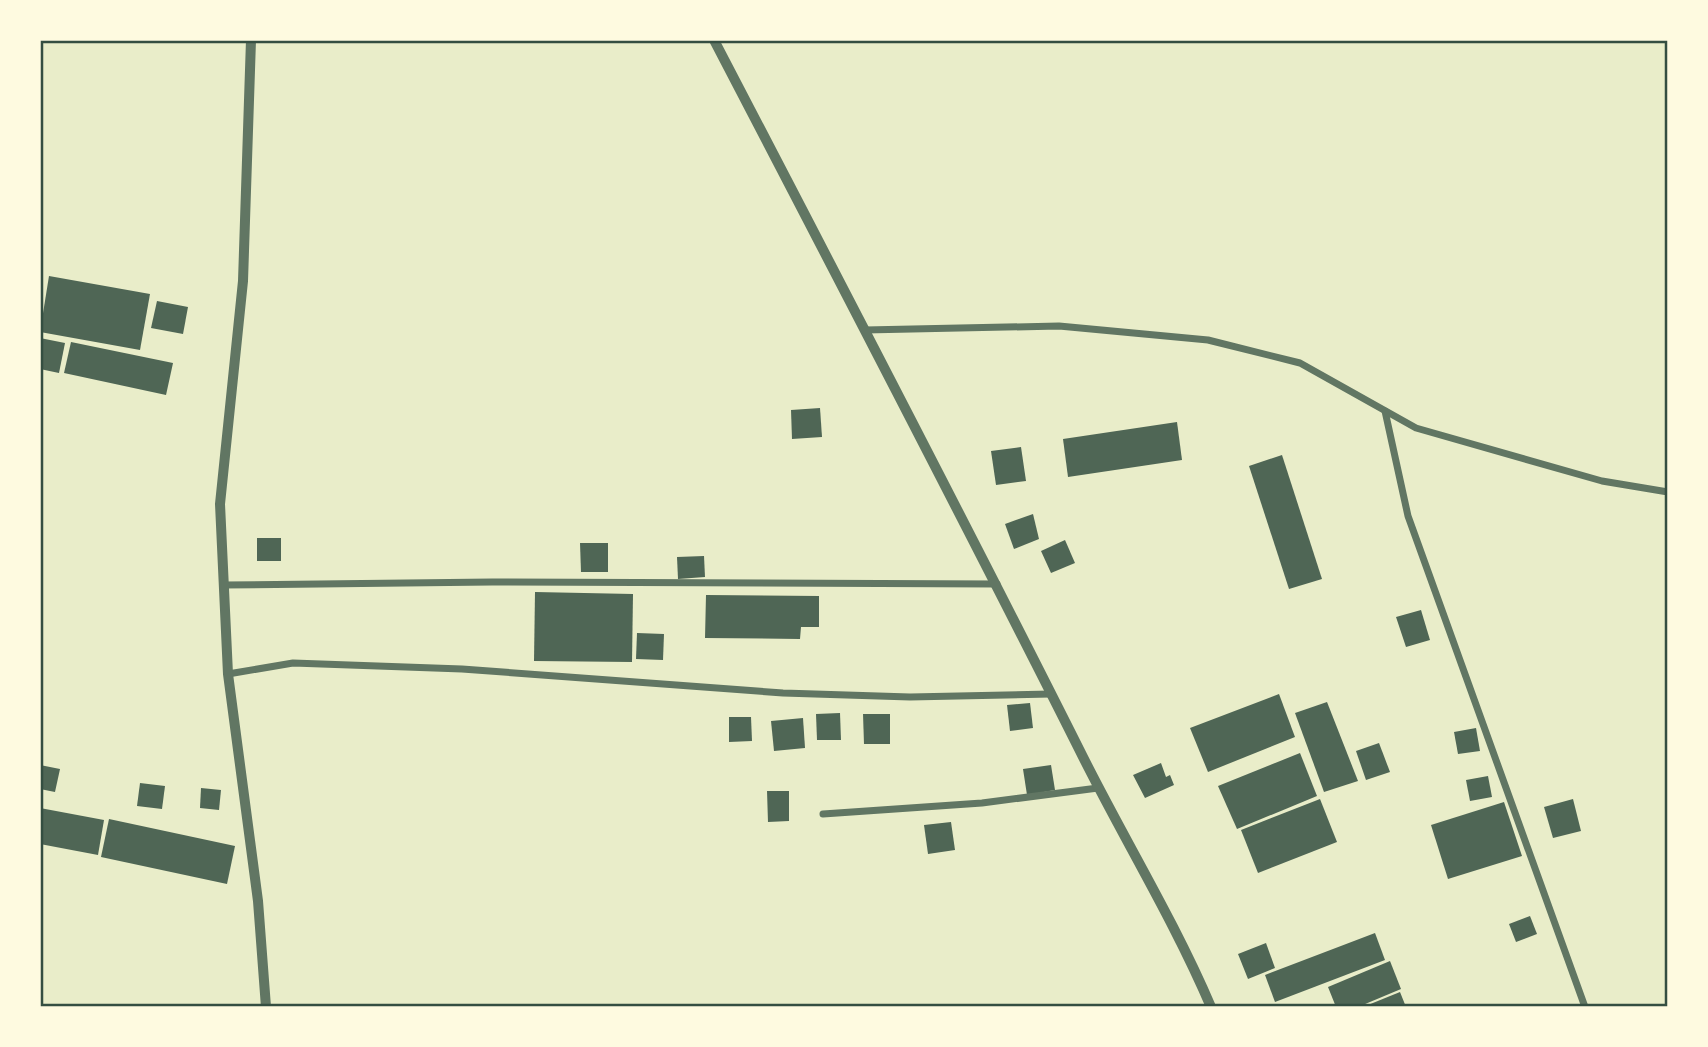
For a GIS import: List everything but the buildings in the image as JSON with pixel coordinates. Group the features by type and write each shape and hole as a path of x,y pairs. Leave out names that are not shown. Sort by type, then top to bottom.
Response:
{"street":[{"path":"251,40 243,281 220,504 228,674 258,901 266,1007"},
{"path":"714,40 997,583 1098,789 1192,964 1211,1007"},
{"path":"865,330 1059,326 1208,340 1300,363 1385,411 1429,432 1602,481 1668,492"},
{"path":"1385,411 1408,516 1585,1007"},
{"path":"223,585 492,582 997,583"},
{"path":"228,674 293,663 462,669 783,693 910,697 1051,694"},
{"path":"823,814 982,803 1098,789"}]}
